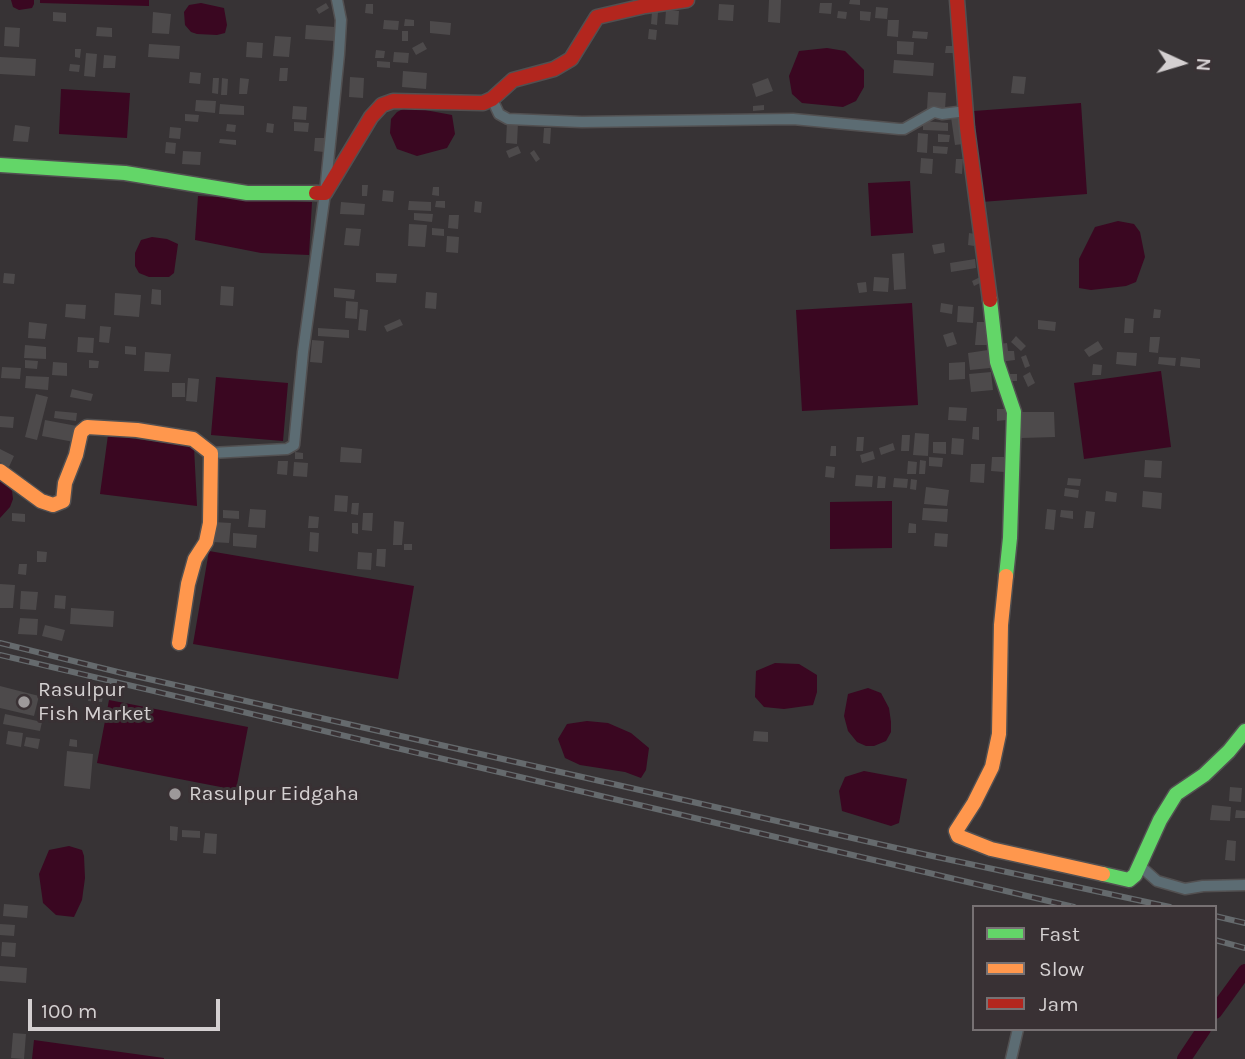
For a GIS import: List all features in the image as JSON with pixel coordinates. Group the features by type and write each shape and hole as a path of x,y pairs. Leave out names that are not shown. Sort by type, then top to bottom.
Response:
{"street":[{"path":"0,471 41,501 53,505 62,501 81,432 87,427 136,430 193,439 211,453 287,449 294,445 339,54 341,20 337,0"},
{"path":"325,193 371,117 382,105 393,100 483,103 492,99 513,80 554,69 571,59 597,17 687,0"},
{"path":"957,0 966,111 997,362 1014,412 1010,538 1001,625 999,734 992,767 956,831 958,836 991,849 1129,880 1176,794 1205,775 1245,731"},
{"path":"492,99 499,114 508,119 582,122 793,119 904,129 934,112 942,114 966,111"},
{"path":"0,165 125,173 247,192 325,193"},
{"path":"179,643 188,584 195,559 206,542 210,523 211,453"},
{"path":"1139,865 1157,881 1185,889 1245,885"},
{"path":"1011,1059 1017,1031"}],"shaded area":[{"path":"11,0 34,0 34,4 32,8 19,10 13,7"},
{"path":"40,0 149,0 149,6 40,3"},
{"path":"201,3 224,8 227,25 225,33 197,34 185,25 184,12 189,5"},
{"path":"827,48 845,51 864,70 864,87 856,101 843,107 802,103 792,94 789,76 799,51"},
{"path":"61,89 130,93 127,138 59,134"},
{"path":"1081,103 1087,194 981,202 974,111"},
{"path":"403,109 452,115 455,134 447,148 417,156 397,149 390,133 391,119"},
{"path":"910,181 913,233 871,236 868,183"},
{"path":"198,196 312,202 309,255 261,253 195,240"},
{"path":"1118,221 1134,224 1140,232 1145,257 1136,282 1126,286 1091,290 1079,288 1079,259 1095,227"},
{"path":"152,237 178,244 174,273 169,277 149,277 139,273 135,266 135,253 141,240"},
{"path":"912,303 918,405 802,411 796,310"},
{"path":"1161,371 1171,447 1084,459 1074,383"},
{"path":"216,377 288,383 283,441 211,435"},
{"path":"108,435 194,447 197,506 100,494"},
{"path":"0,477 12,491 13,499 0,518"},
{"path":"892,501 892,548 830,549 830,502"},
{"path":"209,551 414,586 398,679 193,644"},
{"path":"775,663 799,664 817,675 817,692 813,705 784,709 764,707 755,697 756,671"},
{"path":"868,688 881,693 889,708 891,722 891,732 886,741 874,746 857,742 848,731 844,716 848,694"},
{"path":"109,700 248,727 236,790 97,763"},
{"path":"587,721 608,723 631,733 649,748 646,770 641,778 625,772 580,765 565,758 558,739 567,724"},
{"path":"864,771 907,779 899,823 891,826 842,811 839,791 845,777"},
{"path":"69,846 82,850 84,856 82,900 74,917 56,915 43,903 39,874 49,850"},
{"path":"34,1040 164,1058 164,1059 32,1059"}],"building":[{"path":"769,0 781,0 780,23 768,22"},
{"path":"850,0 860,0 860,5 849,4"},
{"path":"326,3 329,8 319,14 316,9"},
{"path":"820,3 832,3 831,14 819,13"},
{"path":"366,4 373,4 373,14 365,13"},
{"path":"719,4 734,5 733,21 718,20"},
{"path":"876,7 888,8 887,19 875,18"},
{"path":"666,10 679,11 678,25 665,24"},
{"path":"838,11 847,12 846,19 837,18"},
{"path":"860,11 871,12 870,21 860,20"},
{"path":"53,12 66,13 66,22 53,21"},
{"path":"153,12 171,14 169,34 152,33"},
{"path":"652,12 658,12 657,25 651,24"},
{"path":"405,19 414,20 414,26 404,26"},
{"path":"384,20 399,21 398,30 383,29"},
{"path":"888,20 899,20 898,37 887,36"},
{"path":"430,21 451,23 450,35 430,33"},
{"path":"306,25 335,27 334,41 305,39"},
{"path":"5,27 20,28 19,47 4,46"},
{"path":"97,27 112,28 112,37 96,36"},
{"path":"649,29 657,30 656,40 648,39"},
{"path":"402,31 408,31 408,41 402,41"},
{"path":"913,31 928,32 927,39 912,38"},
{"path":"275,36 291,37 289,57 273,56"},
{"path":"897,41 914,42 913,55 897,54"},
{"path":"247,42 263,43 262,58 246,57"},
{"path":"423,42 427,49 416,55 412,48"},
{"path":"149,44 180,46 179,59 148,57"},
{"path":"946,46 955,46 955,53 945,53"},
{"path":"75,49 81,49 80,58 75,57"},
{"path":"376,50 385,51 384,58 375,58"},
{"path":"394,52 409,53 408,63 393,62"},
{"path":"86,53 97,54 95,77 84,76"},
{"path":"104,55 116,56 115,68 103,68"},
{"path":"0,57 36,59 35,76 0,74"},
{"path":"894,60 934,63 933,76 893,73"},
{"path":"377,61 390,62 390,68 377,67"},
{"path":"70,64 80,65 79,72 69,71"},
{"path":"280,68 288,68 287,81 279,81"},
{"path":"403,71 427,73 426,89 402,87"},
{"path":"190,72 201,73 200,84 189,83"},
{"path":"1013,76 1026,77 1024,94 1011,93"},
{"path":"350,77 364,78 363,98 349,97"},
{"path":"213,78 219,78 218,94 212,93"},
{"path":"222,78 228,79 227,95 221,95"},
{"path":"240,78 249,79 247,94 239,94"},
{"path":"768,78 773,91 756,97 752,84"},
{"path":"928,92 946,93 945,110 927,109"},
{"path":"196,100 216,101 215,113 195,111"},
{"path":"220,104 244,106 244,115 219,114"},
{"path":"764,105 764,110 753,111 753,106"},
{"path":"293,106 307,107 306,120 292,119"},
{"path":"185,114 199,115 198,122 185,121"},
{"path":"959,115 963,144 955,145 951,117"},
{"path":"923,121 948,123 948,131 923,130"},
{"path":"294,122 309,123 308,132 294,131"},
{"path":"507,122 518,123 517,144 506,143"},
{"path":"267,123 274,124 273,133 266,132"},
{"path":"227,124 236,125 235,132 226,131"},
{"path":"15,125 30,127 28,142 13,141"},
{"path":"170,127 181,128 180,139 169,138"},
{"path":"544,128 551,128 550,144 543,143"},
{"path":"918,133 928,134 927,153 917,152"},
{"path":"938,134 950,135 949,142 938,142"},
{"path":"315,138 325,138 324,152 314,151"},
{"path":"220,139 236,140 236,145 219,143"},
{"path":"166,142 176,143 175,154 165,153"},
{"path":"518,146 521,153 509,158 506,151"},
{"path":"933,146 948,147 947,154 933,153"},
{"path":"534,150 540,159 536,162 530,153"},
{"path":"183,151 201,152 200,165 182,164"},
{"path":"921,158 933,159 932,174 920,173"},
{"path":"956,159 963,159 962,174 955,173"},
{"path":"362,185 368,185 367,196 362,196"},
{"path":"433,187 439,187 439,196 432,195"},
{"path":"383,190 394,191 393,202 382,201"},
{"path":"409,201 431,202 431,211 408,210"},
{"path":"436,201 445,201 445,208 435,207"},
{"path":"475,201 482,202 481,213 474,212"},
{"path":"341,202 365,204 364,215 340,214"},
{"path":"414,213 433,214 432,222 414,220"},
{"path":"449,215 459,215 458,229 448,228"},
{"path":"409,224 427,225 425,247 408,246"},
{"path":"346,228 361,229 359,246 344,245"},
{"path":"432,228 444,229 444,236 432,235"},
{"path":"969,233 975,234 974,246 968,245"},
{"path":"447,236 459,237 458,253 446,252"},
{"path":"944,243 945,252 934,254 932,245"},
{"path":"904,253 906,289 894,290 892,254"},
{"path":"975,259 976,268 951,272 950,263"},
{"path":"4,273 15,274 14,284 3,283"},
{"path":"376,273 397,274 396,283 376,282"},
{"path":"982,276 984,281 974,286 972,281"},
{"path":"874,277 889,278 888,292 873,291"},
{"path":"866,282 867,292 859,293 857,283"},
{"path":"221,286 234,287 233,306 220,305"},
{"path":"334,288 355,290 354,299 334,297"},
{"path":"152,289 161,290 161,305 151,304"},
{"path":"426,292 437,293 436,309 425,308"},
{"path":"115,293 141,295 139,317 114,315"},
{"path":"346,301 358,302 357,319 345,318"},
{"path":"941,303 953,305 952,314 940,312"},
{"path":"66,304 86,305 85,319 65,317"},
{"path":"958,306 974,307 973,323 957,322"},
{"path":"360,309 368,310 366,331 358,330"},
{"path":"1154,309 1161,310 1160,318 1153,318"},
{"path":"1125,318 1134,319 1133,333 1124,333"},
{"path":"400,319 403,325 387,332 384,326"},
{"path":"1038,320 1056,322 1055,331 1038,329"},
{"path":"29,322 47,324 45,339 28,338"},
{"path":"977,322 989,322 987,345 975,345"},
{"path":"100,326 111,327 109,343 99,342"},
{"path":"318,328 349,330 349,338 318,336"},
{"path":"953,332 957,344 947,347 943,335"},
{"path":"1016,336 1026,346 1021,351 1011,342"},
{"path":"78,337 94,338 93,353 77,352"},
{"path":"1150,337 1160,337 1158,353 1149,352"},
{"path":"312,340 324,341 322,363 310,362"},
{"path":"1098,341 1103,349 1089,357 1084,350"},
{"path":"1007,343 1008,351 1014,351 1015,360 999,362 998,344"},
{"path":"25,345 46,347 46,359 24,358"},
{"path":"125,346 136,347 136,355 125,354"},
{"path":"988,350 990,368 970,370 968,353"},
{"path":"145,352 171,354 169,372 144,371"},
{"path":"1117,352 1137,353 1136,366 1116,364"},
{"path":"1026,355 1030,366 1025,368 1021,357"},
{"path":"1159,357 1176,358 1175,366 1158,364"},
{"path":"1181,357 1200,359 1200,368 1180,366"},
{"path":"25,360 38,361 37,369 25,368"},
{"path":"89,360 99,361 98,368 89,368"},
{"path":"53,362 67,363 67,376 52,375"},
{"path":"965,362 965,379 949,380 949,363"},
{"path":"1093,364 1102,365 1101,375 1092,375"},
{"path":"2,367 21,368 20,379 1,378"},
{"path":"991,372 993,390 971,392 969,374"},
{"path":"1030,372 1035,383 1028,387 1023,376"},
{"path":"1005,374 1017,374 1017,381 1005,381"},
{"path":"26,376 49,377 48,390 25,388"},
{"path":"188,378 199,379 197,402 186,401"},
{"path":"172,383 185,383 185,397 172,397"},
{"path":"72,389 93,394 91,401 70,397"},
{"path":"36,394 48,397 37,440 25,437"},
{"path":"949,407 967,408 966,421 948,420"},
{"path":"997,409 1006,409 1006,420 997,421"},
{"path":"55,411 77,413 76,421 54,418"},
{"path":"1021,412 1054,412 1055,437 1021,438"},
{"path":"0,416 14,417 13,428 0,427"},
{"path":"45,420 77,426 74,442 42,436"},
{"path":"973,427 979,427 979,440 972,439"},
{"path":"915,433 929,434 928,456 913,455"},
{"path":"902,435 910,435 909,451 901,451"},
{"path":"857,437 864,437 863,451 856,451"},
{"path":"952,438 964,439 963,455 951,454"},
{"path":"933,442 946,442 946,454 933,453"},
{"path":"893,443 895,450 881,455 879,448"},
{"path":"831,446 836,446 836,456 830,456"},
{"path":"341,447 362,449 361,463 340,462"},
{"path":"0,449 14,456 9,467 0,462"},
{"path":"873,451 875,459 862,463 860,455"},
{"path":"295,452 303,453 303,459 295,459"},
{"path":"929,457 943,458 942,467 929,466"},
{"path":"992,457 1004,457 1004,472 991,471"},
{"path":"920,460 926,461 925,474 919,474"},
{"path":"1145,460 1162,461 1161,478 1144,477"},
{"path":"278,461 288,461 287,475 277,474"},
{"path":"908,461 917,462 916,474 907,474"},
{"path":"294,462 308,463 307,477 293,476"},
{"path":"971,464 985,464 984,483 970,482"},
{"path":"826,466 835,467 834,478 825,477"},
{"path":"856,475 873,476 872,487 855,486"},
{"path":"878,476 886,477 885,488 877,488"},
{"path":"894,478 908,479 907,488 893,487"},
{"path":"1068,478 1081,479 1080,486 1067,485"},
{"path":"911,479 917,480 916,490 910,489"},
{"path":"926,487 949,490 947,506 924,504"},
{"path":"1065,488 1079,490 1078,498 1064,496"},
{"path":"1106,491 1117,493 1116,502 1105,501"},
{"path":"1143,491 1162,493 1161,509 1142,507"},
{"path":"335,495 348,496 347,512 334,511"},
{"path":"352,503 359,503 358,515 351,514"},
{"path":"923,508 948,509 947,522 922,520"},
{"path":"250,509 266,510 265,528 248,527"},
{"path":"1047,509 1056,510 1054,530 1045,529"},
{"path":"223,510 239,511 239,519 223,518"},
{"path":"1061,510 1073,511 1073,519 1060,517"},
{"path":"1086,511 1095,512 1093,528 1084,528"},
{"path":"12,513 25,514 25,522 12,521"},
{"path":"363,513 373,513 372,531 362,530"},
{"path":"309,516 319,517 318,528 308,528"},
{"path":"394,521 404,522 402,545 393,545"},
{"path":"213,522 231,523 229,543 212,542"},
{"path":"352,523 358,523 358,534 352,533"},
{"path":"909,523 916,524 916,533 908,533"},
{"path":"310,532 319,533 318,552 309,551"},
{"path":"233,533 257,535 256,548 233,546"},
{"path":"935,533 948,534 947,547 934,546"},
{"path":"404,544 412,544 412,550 404,550"},
{"path":"377,549 386,549 385,567 376,566"},
{"path":"37,551 47,552 46,562 37,562"},
{"path":"358,552 372,553 371,570 357,569"},
{"path":"19,564 27,564 26,575 18,574"},
{"path":"0,584 15,585 13,608 0,608"},
{"path":"21,591 38,592 36,610 20,609"},
{"path":"55,595 66,596 65,609 54,608"},
{"path":"71,608 114,611 113,627 70,624"},
{"path":"20,618 38,619 37,635 18,634"},
{"path":"45,625 65,630 62,641 42,636"},
{"path":"0,686 39,696 34,716 0,708"},
{"path":"68,688 82,689 81,695 67,694"},
{"path":"89,695 103,696 102,702 88,701"},
{"path":"5,714 42,722 40,731 3,724"},
{"path":"8,731 23,733 21,747 6,744"},
{"path":"754,731 768,732 768,742 753,741"},
{"path":"26,737 40,739 38,749 24,746"},
{"path":"70,739 77,740 77,747 69,746"},
{"path":"67,751 93,754 90,789 64,786"},
{"path":"1230,787 1242,788 1241,802 1229,801"},
{"path":"1212,805 1231,807 1230,821 1210,820"},
{"path":"1236,810 1245,811 1245,818 1235,818"},
{"path":"170,826 178,827 177,841 170,840"},
{"path":"182,830 200,831 200,838 182,837"},
{"path":"205,833 217,834 216,854 203,853"},
{"path":"1227,840 1236,841 1235,861 1225,860"},
{"path":"4,904 28,906 27,918 3,916"},
{"path":"0,924 15,925 14,936 0,935"},
{"path":"2,942 16,943 15,957 1,956"},
{"path":"0,966 27,968 26,983 0,981"},
{"path":"13,1033 26,1034 24,1059 11,1058"}],"waterway":[{"path":"1217,1009 1245,971"},
{"path":"1184,1059 1203,1031"}],"railway":[{"path":"0,643 923,854 1161,905"},
{"path":"0,655 1065,905"},
{"path":"1217,916 1245,923"},
{"path":"1217,941 1245,948"}],"traffic: fast":[{"path":"0,165 125,173 247,193 316,193"},
{"path":"990,300 997,362 1014,412 1010,538 1006,576"},
{"path":"1103,874 1129,880 1135,875 1160,820 1176,794 1204,775 1245,731"}],"traffic: slow":[{"path":"0,471 41,501 53,505 63,501 65,483 76,455 81,432 87,427 137,430 193,439 211,453 210,523 206,542 195,559 188,584 179,643"},
{"path":"1006,576 1001,625 999,734 992,767 956,831 958,836 991,849 1103,874"}],"traffic: jam":[{"path":"316,193 325,193 371,117 382,105 393,101 483,103 492,99 513,80 554,69 571,59 597,17 687,0"},
{"path":"957,0 967,128 990,300"}],"place":[{"name":"Rasulpur Fish Market","path":"24,702"},
{"name":"Rasulpur Eidgaha","path":"175,794"}]}
